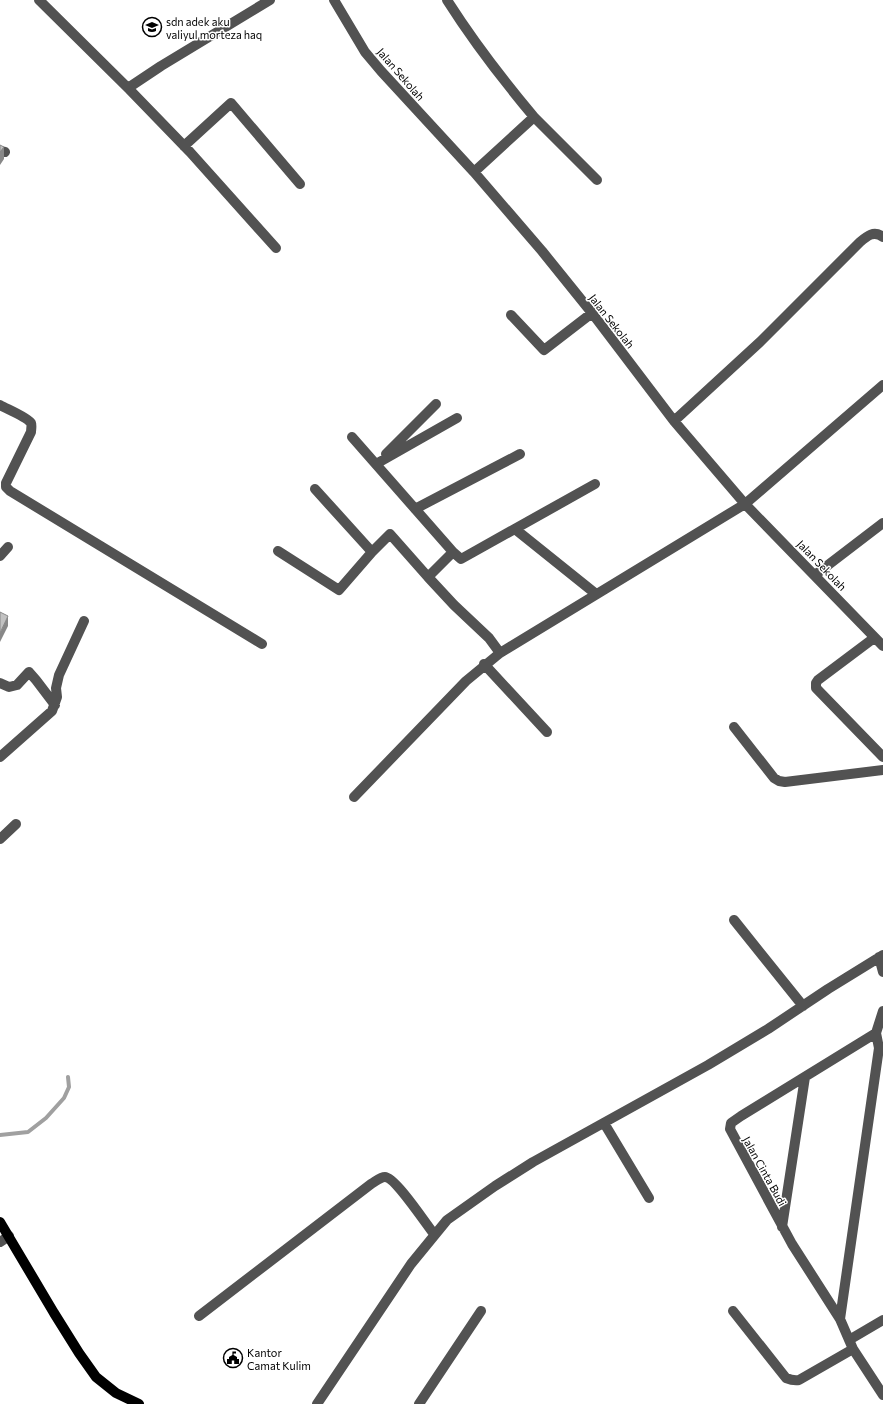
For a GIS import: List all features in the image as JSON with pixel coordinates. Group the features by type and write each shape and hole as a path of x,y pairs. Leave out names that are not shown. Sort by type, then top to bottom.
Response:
{"main road":[{"path":"0,1222 54,1313 96,1377 116,1393 139,1404"}],"street":[{"path":"38,0 128,88 184,146 276,248"},
{"path":"128,88 161,66 270,0"},
{"name":"Jalan Sekolah","path":"334,0 366,52 381,71 474,172 542,251 592,313 674,421 745,504 883,646"},
{"path":"447,0 458,19 503,79 534,117 597,180"},
{"path":"184,146 231,103 300,184"},
{"path":"474,172 534,117"},
{"path":"674,421 760,342 860,242 873,234 878,234 883,237"},
{"path":"511,316 544,350 592,313"},
{"path":"354,797 484,664 500,652 745,504 883,385"},
{"path":"376,464 436,404"},
{"path":"0,405 26,419 31,423 32,428 3,491 10,492 22,499 262,644"},
{"path":"376,464 457,418"},
{"path":"352,437 453,552 461,559 595,484"},
{"path":"416,509 520,454"},
{"path":"315,489 372,552"},
{"path":"815,575 883,522"},
{"path":"515,528 596,594"},
{"path":"278,551 339,590 390,534 454,605 489,638 500,652"},
{"path":"0,556 8,547"},
{"path":"428,577 453,552"},
{"path":"0,757 52,711 57,697 56,688 59,675 84,621"},
{"path":"874,638 818,680 816,688 883,757"},
{"path":"484,664 547,732"},
{"path":"0,683 9,687 17,686 29,672 55,705"},
{"path":"734,728 774,778 779,781 784,782 883,770"},
{"path":"0,839 16,824"},
{"path":"734,920 803,1006"},
{"path":"317,1404 411,1264 447,1220 533,1162 708,1065 768,1029 881,956 883,972"},
{"path":"883,1011 876,1033 883,1069"},
{"name":"Jalan Cinta Budi","path":"876,1033 731,1123 730,1126 731,1132 782,1227 840,1319 851,1345 882,1394"},
{"path":"840,1319 879,1048"},
{"path":"782,1227 805,1077"},
{"path":"604,1122 648,1198"},
{"path":"199,1316 371,1184 384,1177 399,1187 434,1234"},
{"path":"0,1242 9,1236"},
{"path":"419,1404 482,1310"},
{"path":"733,1311 786,1378 794,1381 799,1380 851,1345 883,1320"}],"building":[{"path":"0,145 4,147 0,152"},
{"path":"0,612 8,616 0,633"}],"waterway":[{"path":"0,1135 28,1132 46,1118 64,1098 69,1087 68,1077"}],"place":[{"name":"sdn adek aku valiyul morteza haq","path":"152,27"},
{"name":"Kantor Camat Kulim","path":"233,1358"}]}
